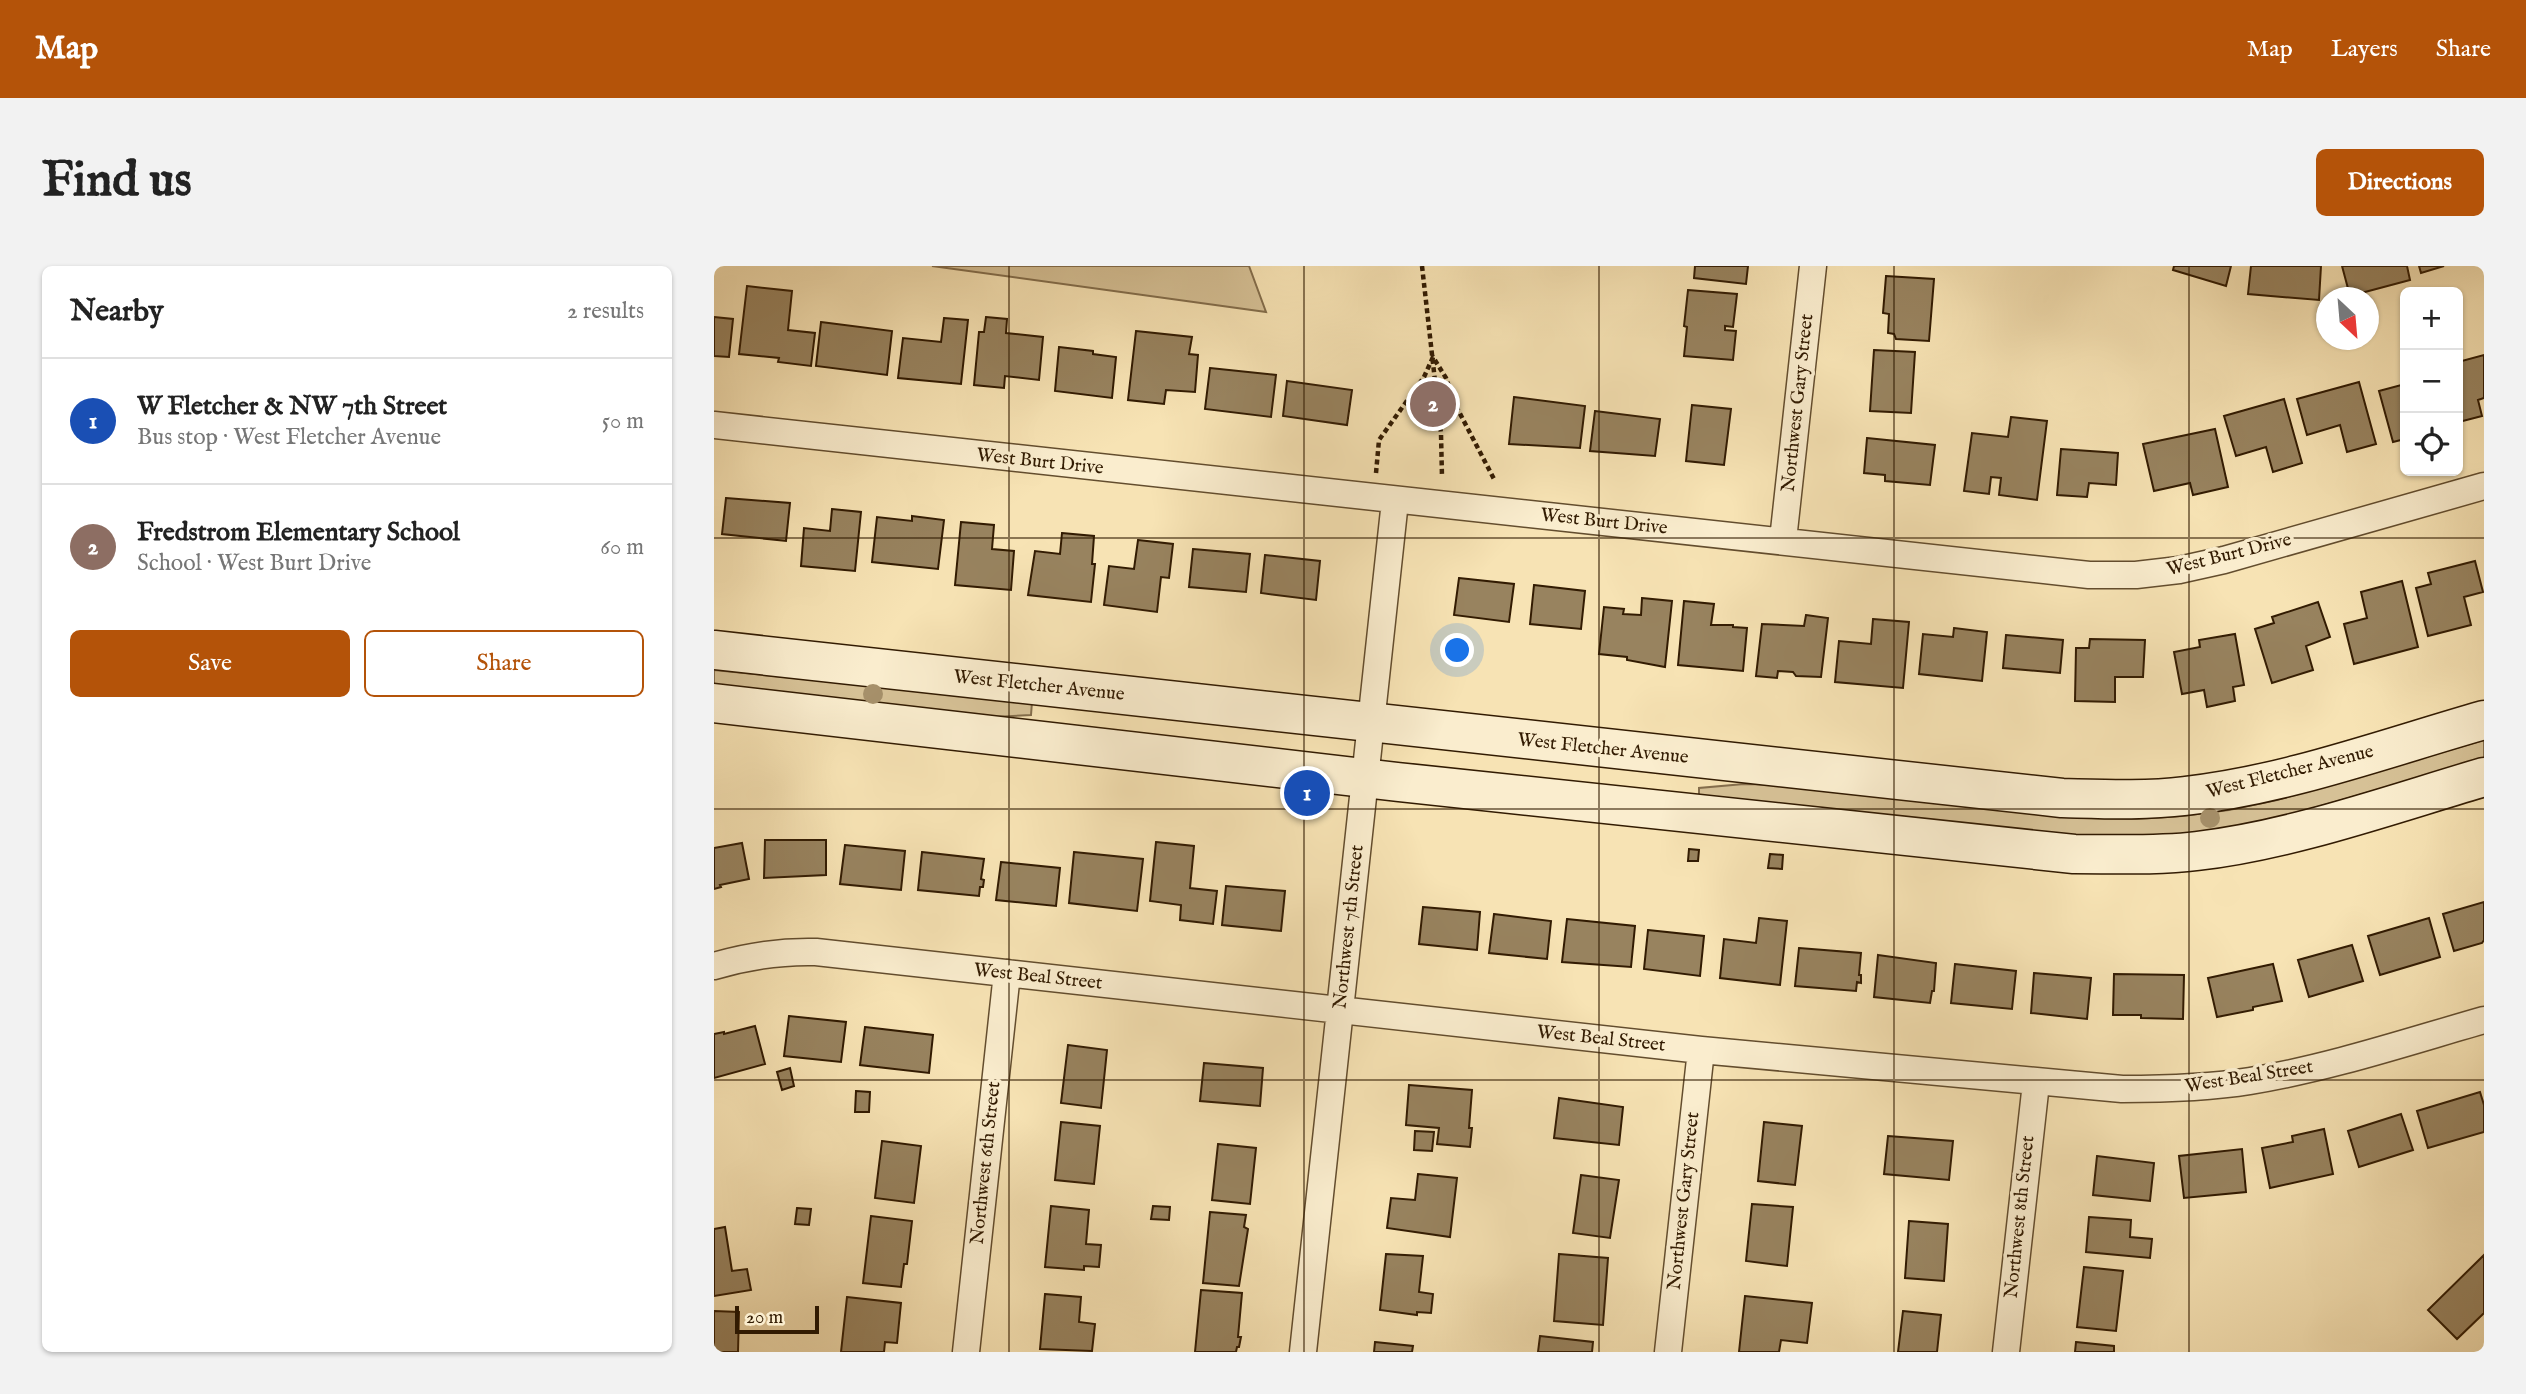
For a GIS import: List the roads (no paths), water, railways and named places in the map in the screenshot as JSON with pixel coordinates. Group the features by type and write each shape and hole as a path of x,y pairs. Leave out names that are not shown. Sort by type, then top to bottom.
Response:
{"main road":[{"name":"West Fletcher Avenue","path":"714,650 2062,798 2131,800 2184,797 2238,788 2297,774 2484,720"},
{"path":"714,703 1364,778 2074,854 2197,851 2248,843 2484,777"}],"street":[{"name":"Northwest Gary Street","path":"1783,540 1813,266"},
{"name":"West Burt Drive","path":"714,425 1436,506 1783,540 2089,575 2136,575 2179,570 2224,560 2484,485"},
{"name":"Northwest 7th Street","path":"1304,1352 1395,501"},
{"name":"West Beal Street","path":"714,966 741,958 784,951 816,952 1701,1050 2036,1083 2145,1089 2180,1089 2250,1081 2362,1055 2484,1020"},
{"name":"Northwest 6th Street","path":"966,1352 1007,973"},
{"name":"Northwest Gary Street","path":"1668,1352 1701,1050"},
{"name":"Northwest 8th Street","path":"2006,1352 2036,1083"}],"place":[{"name":"Fredstrom Elementary School","path":"1433,404"},
{"name":"W Fletcher & NW 7th Street","path":"1307,793"}]}
